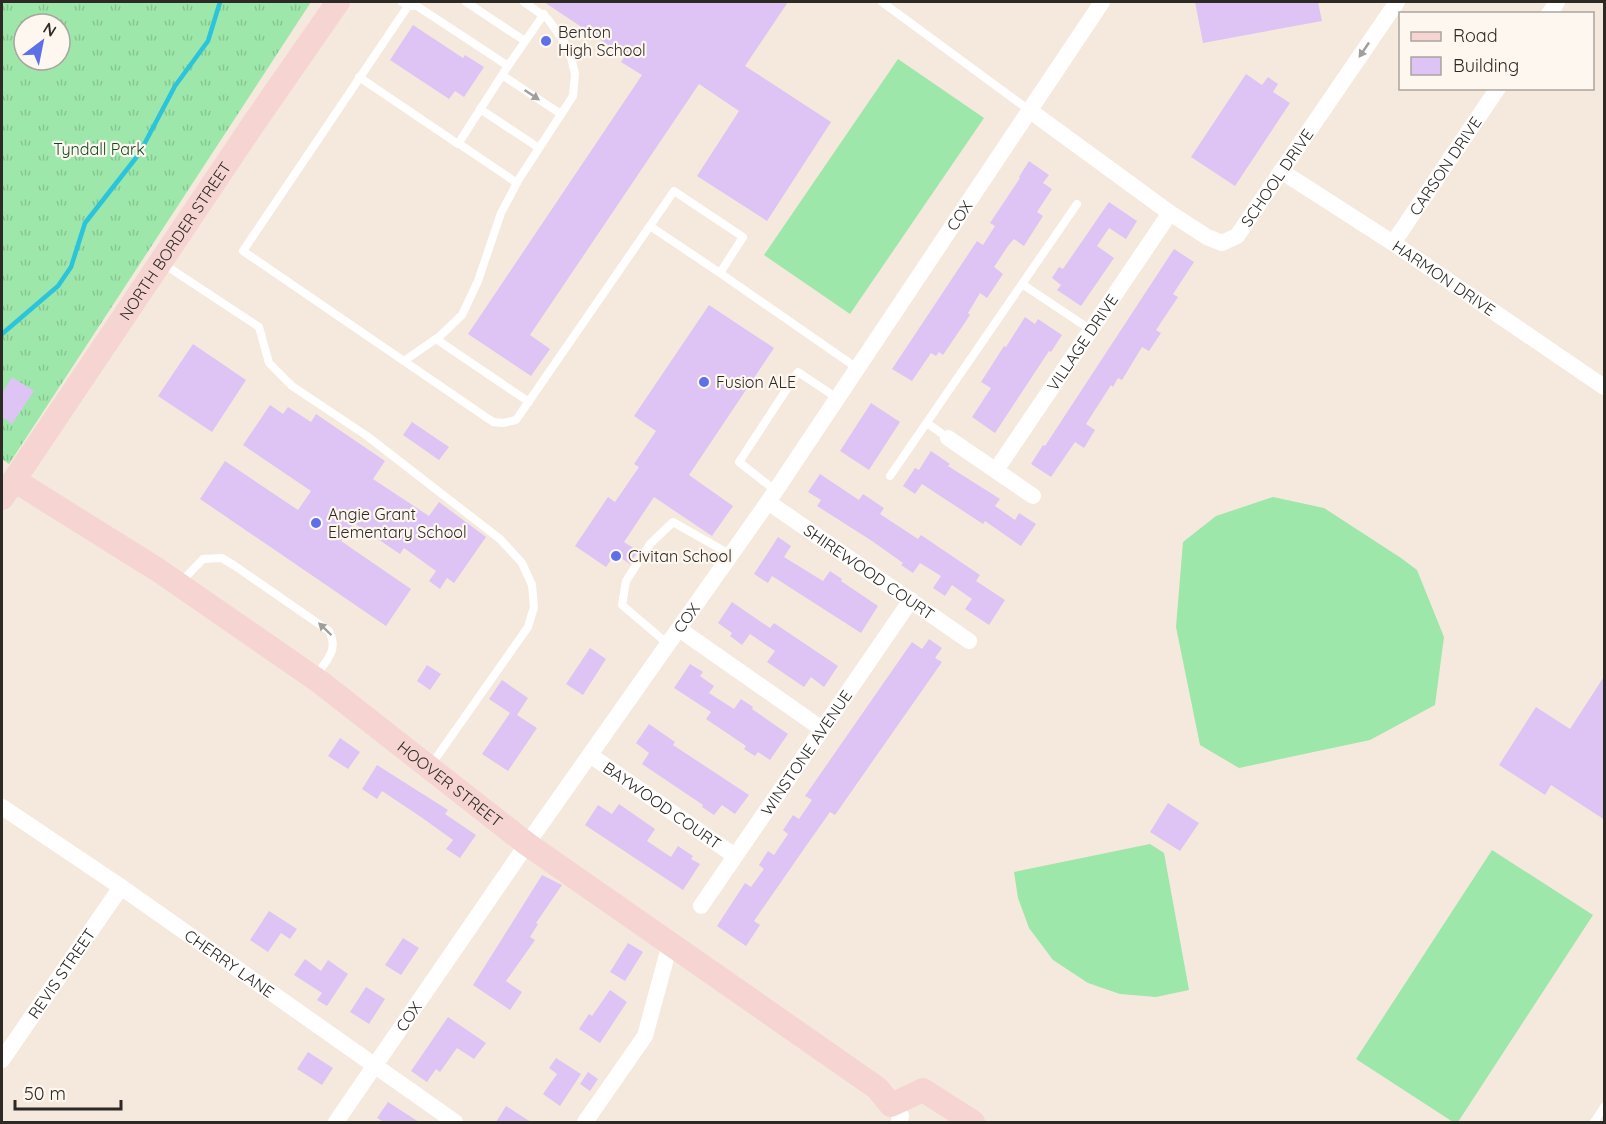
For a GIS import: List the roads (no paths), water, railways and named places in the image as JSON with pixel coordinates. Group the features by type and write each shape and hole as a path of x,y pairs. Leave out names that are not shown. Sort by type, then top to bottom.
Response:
{"street":[{"name":"NORTH BORDER STREET","path":"6,483 338,2"},
{"name":"COX","path":"336,1122 526,844 772,496 1102,2"},
{"name":"SCHOOL DRIVE","path":"1029,110 1170,213 1207,237 1222,243 1237,236 1397,2"},
{"name":"CARSON DRIVE","path":"1393,243 1497,90"},
{"name":"HARMON DRIVE","path":"1281,171 1393,243 1605,387"},
{"name":"VILLAGE DRIVE","path":"996,470 1170,213"},
{"path":"948,438 1033,496"},
{"name":"HOOVER STREET","path":"6,483 179,585 314,678 526,844 877,1088 895,1114"},
{"name":"SHIREWOOD COURT","path":"772,496 910,600 969,641"},
{"name":"WINSTONE AVENUE","path":"701,906 910,600"},
{"path":"679,629 822,729"},
{"name":"BAYWOOD COURT","path":"590,755 735,856"},
{"name":"CHERRY LANE","path":"2,807 121,886 455,1122"},
{"name":"REVIS STREET","path":"2,1060 121,886"},
{"path":"585,1122 645,1036 670,944"},
{"path":"895,1114 923,1089 973,1122"}],"lane":[{"path":"466,2 525,41"},
{"path":"404,361 436,339 462,315 478,281 501,213 517,183 573,96 575,74 569,49 544,14 524,2"},
{"path":"882,2 1029,110"},
{"path":"508,66 417,6 407,3 243,251 493,422 503,423 516,420 530,402 674,190 743,237 720,273"},
{"path":"458,143 544,14"},
{"path":"502,75 561,114"},
{"path":"359,77 517,183"},
{"path":"480,109 539,148"},
{"path":"890,476 1077,204"},
{"path":"650,226 857,368"},
{"path":"160,262 259,327 269,363 292,386 367,436 500,539 522,563 532,585 534,607 528,627 429,768"},
{"path":"1022,284 1090,330"},
{"path":"436,339 530,402"},
{"path":"772,496 739,462 798,372 837,398"},
{"path":"927,423 948,438"},
{"path":"668,644 622,604 626,581 650,544 673,522 731,555"},
{"path":"179,585 202,559 222,558 322,625 334,640 333,650 314,678"},
{"path":"1594,1122 1605,1107"}],"waterway":[{"path":"2,334 58,286 71,267 85,223 139,154 175,86 208,41 220,2"}],"place":[{"name":"Benton High School","path":"546,41"},
{"name":"Fusion ALE","path":"704,382"},
{"name":"Angie Grant Elementary School","path":"316,523"},
{"name":"Civitan School","path":"616,556"}],"park label":[{"name":"Tyndall Park","path":"99,149"}]}
